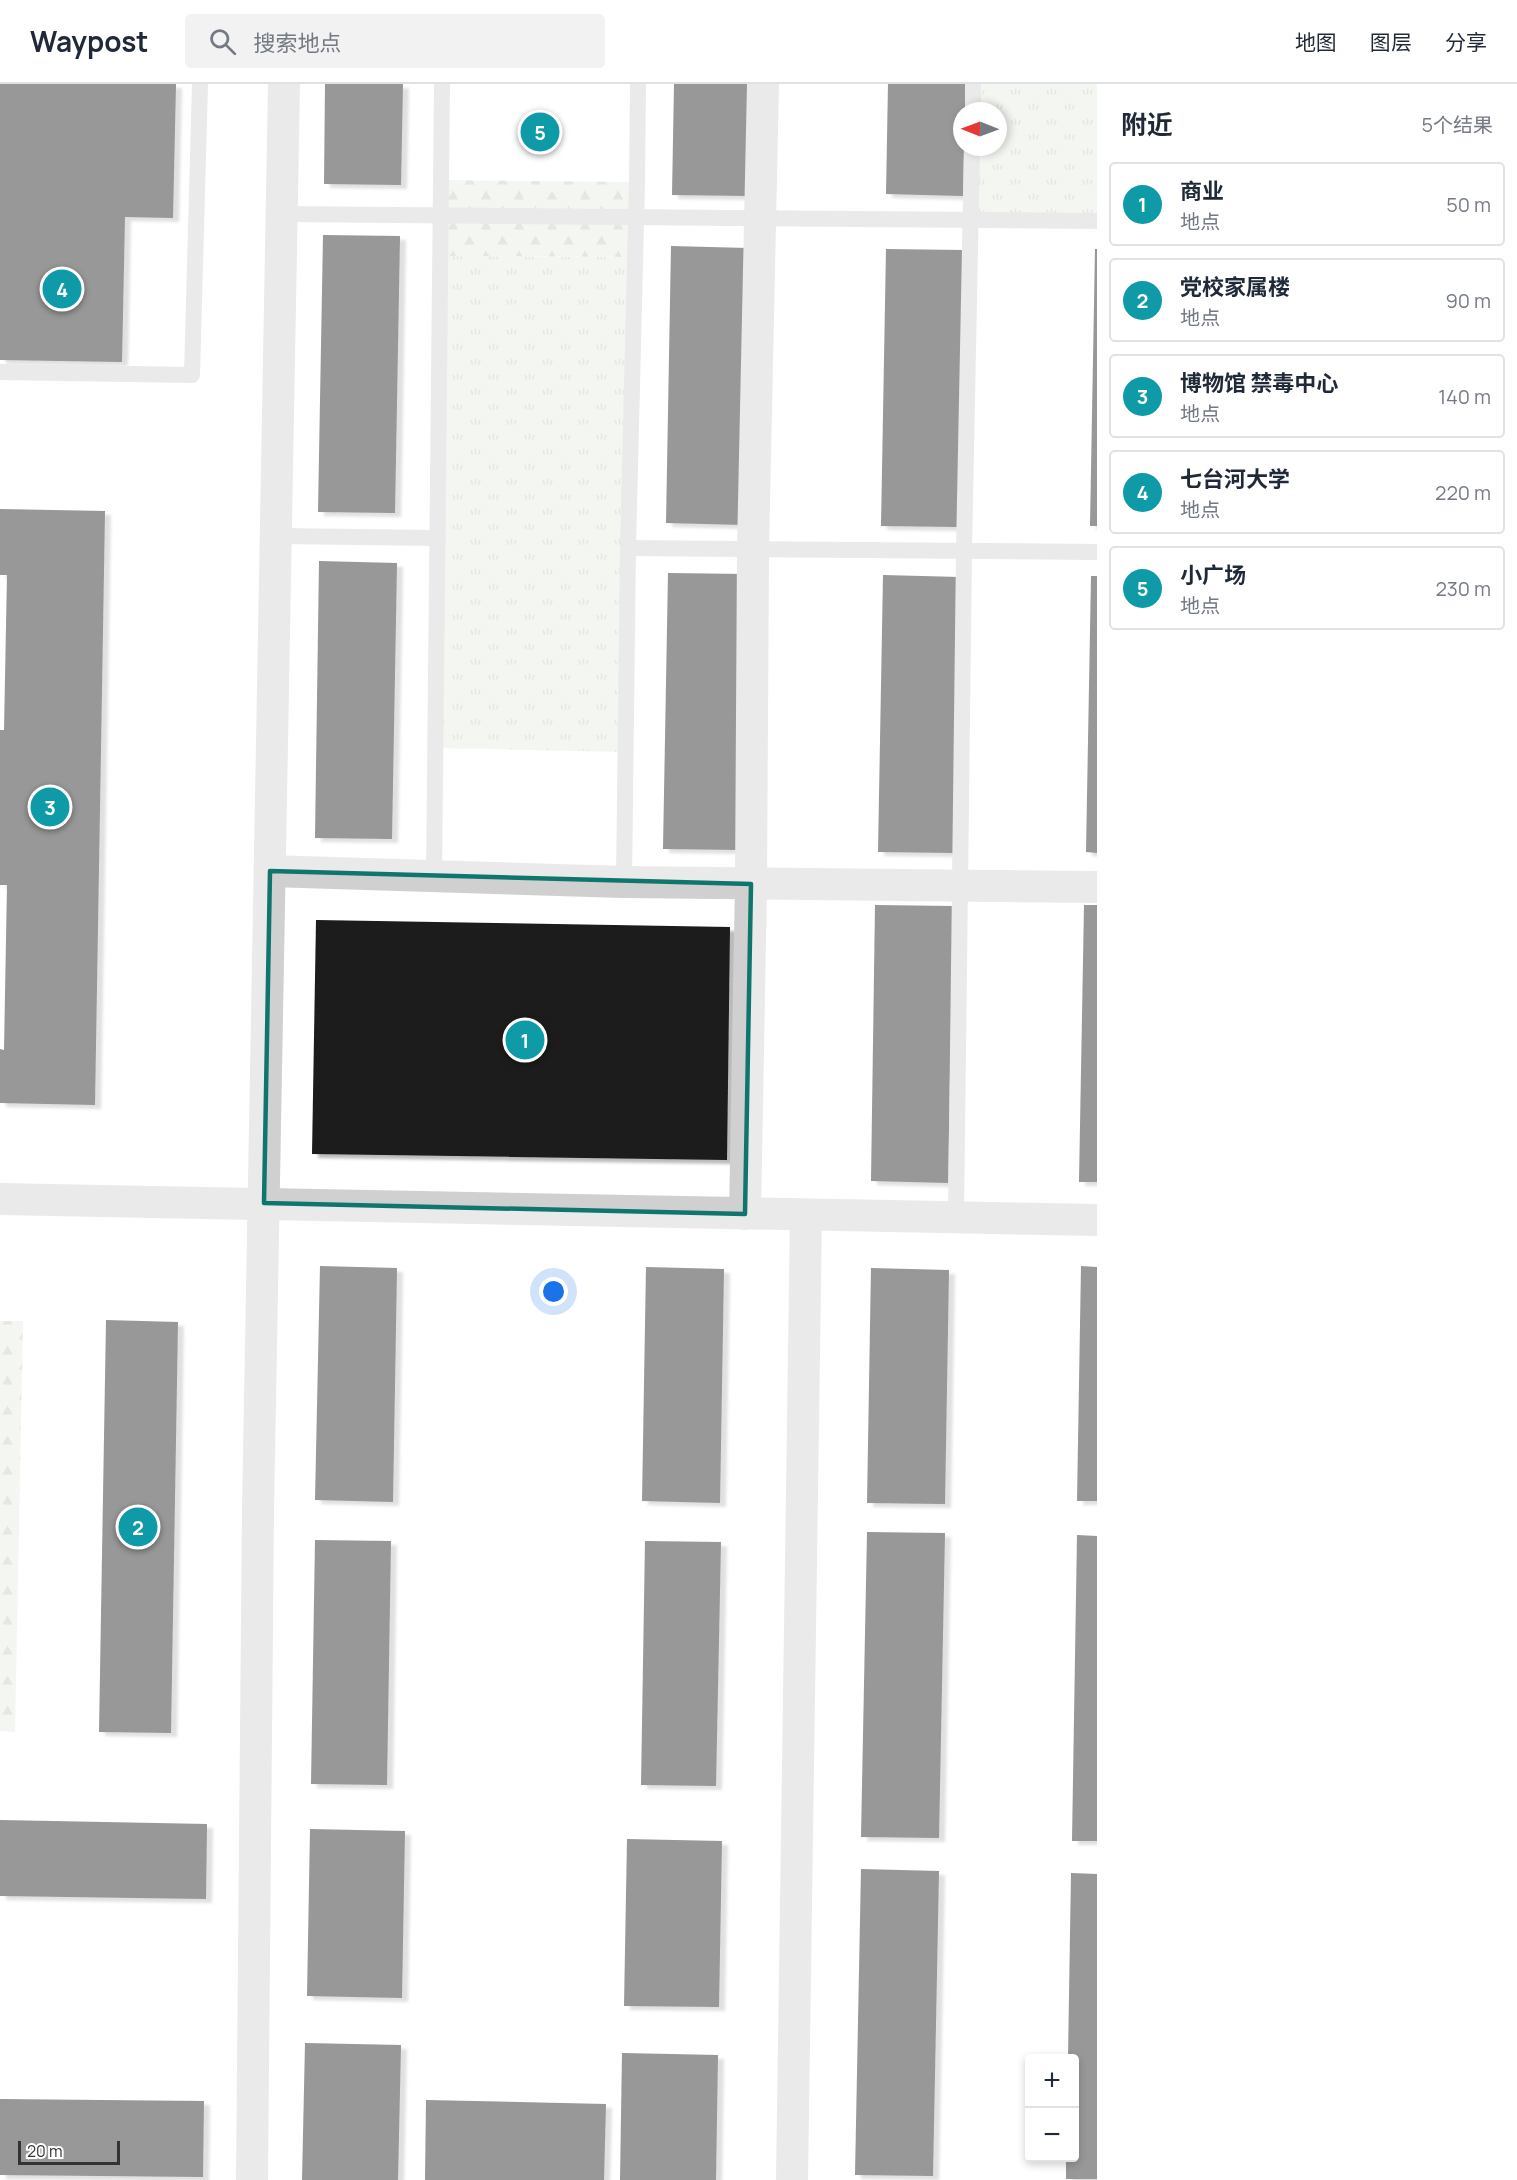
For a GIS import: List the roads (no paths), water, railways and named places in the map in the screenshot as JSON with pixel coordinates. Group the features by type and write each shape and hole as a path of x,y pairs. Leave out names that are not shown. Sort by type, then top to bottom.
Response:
{"street":[{"path":"252,2180 264,1203 284,84"},
{"path":"745,1214 751,884 753,549 763,84"},
{"path":"270,871 624,882 1097,888"},
{"path":"0,1199 1097,1220"},
{"path":"792,2180 806,1215"}],"lane":[{"path":"0,372 192,375 200,84"},
{"path":"434,877 442,84"},
{"path":"624,882 628,548 638,84"},
{"path":"973,84 973,102"},
{"path":"956,1218 964,551 972,156"},
{"path":"281,214 1097,221"},
{"path":"277,536 438,538"},
{"path":"628,548 1097,552"}],"place":[{"name":"小广场","path":"540,132"},
{"name":"七台河大学","path":"62,289"},
{"name":"博物馆 禁毒中心","path":"50,807"},
{"name":"商业","path":"525,1040"},
{"name":"党校家属楼","path":"138,1527"}]}
